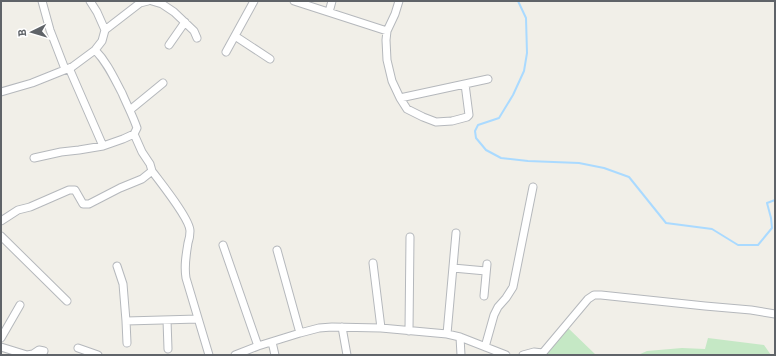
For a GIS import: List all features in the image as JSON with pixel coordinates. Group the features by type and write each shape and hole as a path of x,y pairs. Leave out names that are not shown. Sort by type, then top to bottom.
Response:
{"street":[{"path":"42,1 50,30 103,146"},
{"path":"90,1 105,30"},
{"path":"1,92 32,83 72,67 95,50 102,41 105,30 140,3 148,1"},
{"path":"152,1 162,4 174,12 194,31 197,38"},
{"path":"226,52 254,1"},
{"path":"294,1 387,31"},
{"path":"329,12 332,1"},
{"path":"399,1 387,31 387,60 392,81 407,109 436,122 467,118 469,115 465,84"},
{"path":"169,45 185,22"},
{"path":"235,36 270,59"},
{"path":"34,158 61,152 103,146 134,134 137,128 130,110 113,75 102,57 95,50"},
{"path":"400,98 488,79"},
{"path":"130,110 162,83"},
{"path":"134,134 142,152 150,164 152,171 188,223 190,231 185,256 186,278 209,355"},
{"path":"1,221 18,210 30,207 68,190 75,190 82,204 89,204 120,188 142,179 152,171"},
{"path":"485,347 494,315 513,287 533,187"},
{"path":"447,334 456,233"},
{"path":"1,236 67,301"},
{"path":"409,331 410,237"},
{"path":"223,245 258,346"},
{"path":"277,250 300,333"},
{"path":"373,262 381,328"},
{"path":"117,266 123,284 127,343"},
{"path":"453,268 486,267 484,296"},
{"path":"523,355 534,352 542,354 588,299 594,295 751,310 775,314"},
{"path":"1,338 20,305"},
{"path":"126,321 198,319"},
{"path":"167,320 168,349"},
{"path":"235,355 258,346 319,328 342,327 381,328 447,334 460,337 506,355"},
{"path":"342,327 347,355"},
{"path":"460,337 461,355"},
{"path":"272,342 275,355"},
{"path":"1,348 27,355 33,354 39,350 44,351"},
{"path":"1,348 4,355"},
{"path":"78,348 98,355"}],"green space":[{"path":"567,327 596,355 544,355"},
{"path":"708,338 764,345 771,355 638,355 647,351 682,348 705,349"}],"waterway":[{"path":"518,1 526,18 527,53 524,71 513,95 499,118 478,125 475,131 476,138 486,150 501,158 528,161 579,163 604,168 629,177 666,223 712,229 738,245 758,245 772,228 767,203 775,200"}]}
